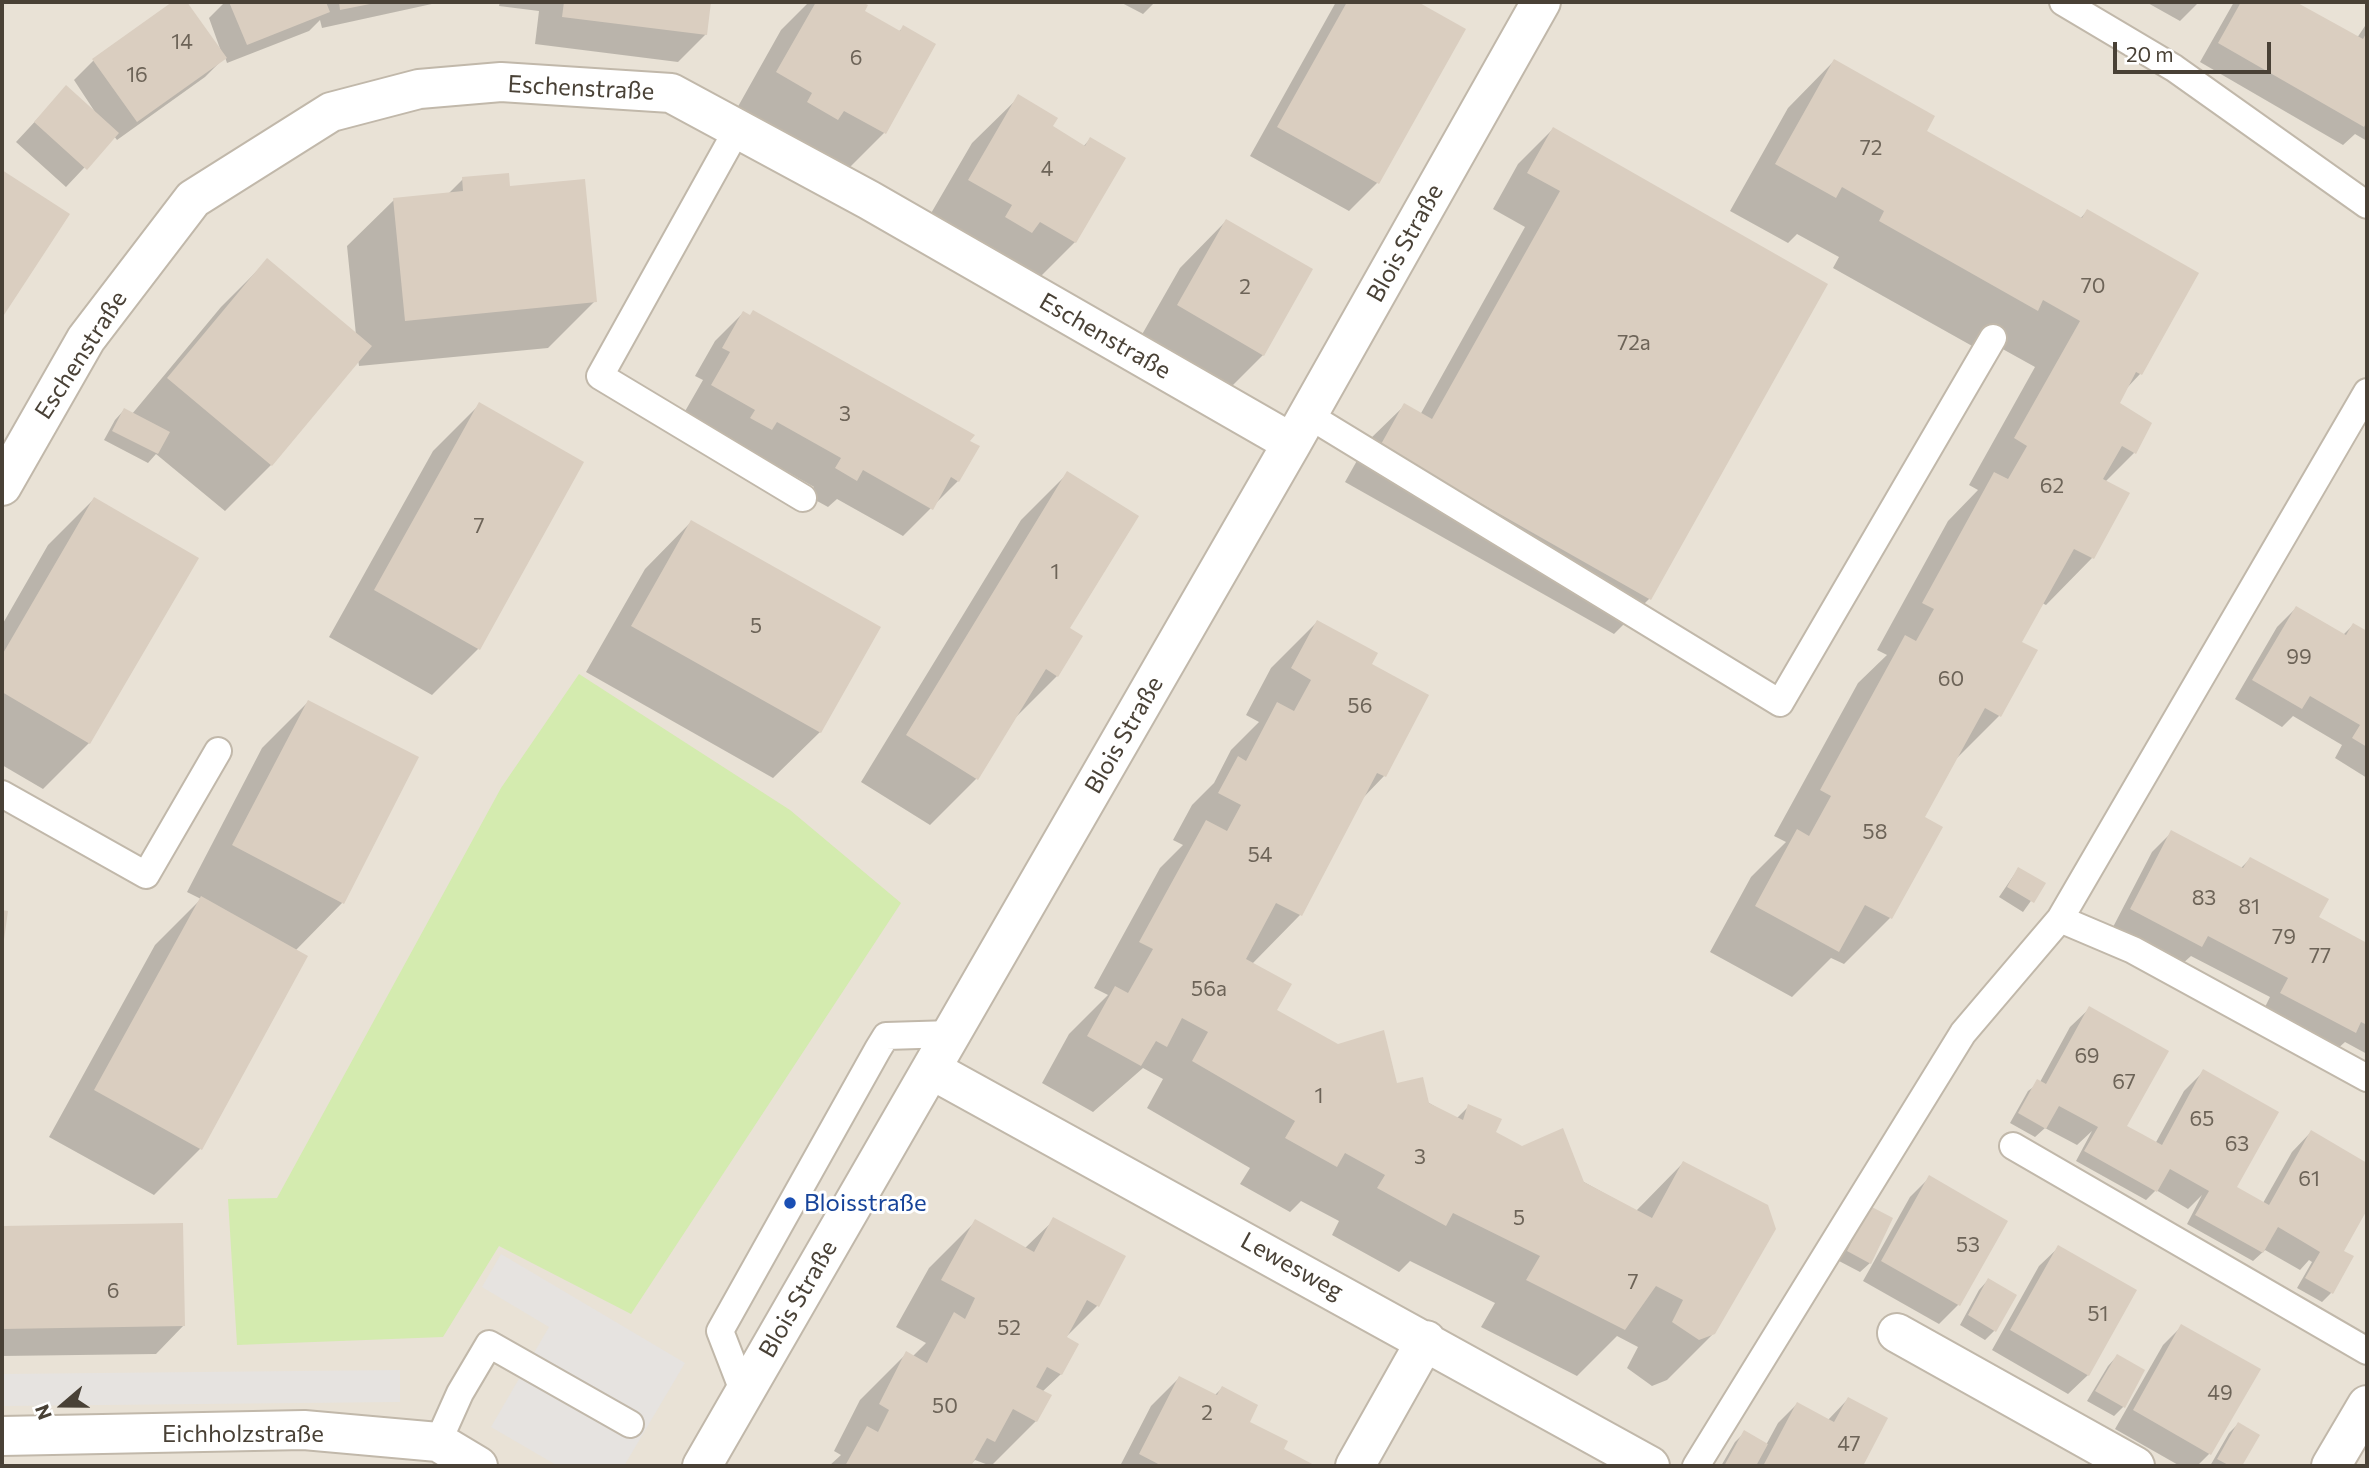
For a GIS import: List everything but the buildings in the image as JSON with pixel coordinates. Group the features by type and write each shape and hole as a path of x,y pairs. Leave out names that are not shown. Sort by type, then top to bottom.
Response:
{"street":[{"name":"Blois Straße","path":"702,1466 1301,429 1541,2"},
{"name":"Eschenstraße","path":"2,486 86,339 193,199 331,112 419,89 501,82 671,93 1301,429"},
{"name":"Lewesweg","path":"932,1070 1426,1340 1650,1466"},
{"path":"1897,1333 2135,1466"},
{"path":"1355,1466 1426,1340"},
{"path":"2330,1466 2367,1405"},
{"name":"Eichholzstraße","path":"2,1436 304,1430 438,1443 478,1466"}],"lane":[{"path":"2063,2 2174,68 2367,205"},
{"path":"738,128 600,376 803,498"},
{"path":"1301,429 1780,703 1993,338"},
{"path":"1696,1466 1962,1033 2060,919 2367,392"},
{"path":"2,794 146,874 218,751"},
{"path":"2060,919 2133,950 2367,1078"},
{"path":"744,1393 720,1331 878,1049 886,1036 952,1034"},
{"path":"2013,1146 2367,1351"},
{"path":"438,1443 460,1394 489,1344 630,1424"}],"shaded area":[{"path":"2,2 2367,2 2367,1466 2,1466"},
{"path":"501,1254 685,1363 624,1466 558,1466 491,1427 549,1327 482,1287"},
{"path":"400,1370 400,1402 2,1406 2,1374"}],"green space":[{"path":"579,674 790,810 901,903 631,1314 499,1246 443,1337 237,1345 228,1199 277,1198 501,788"}],"place":[{"name":"Bloisstraße","path":"790,1203"}]}
